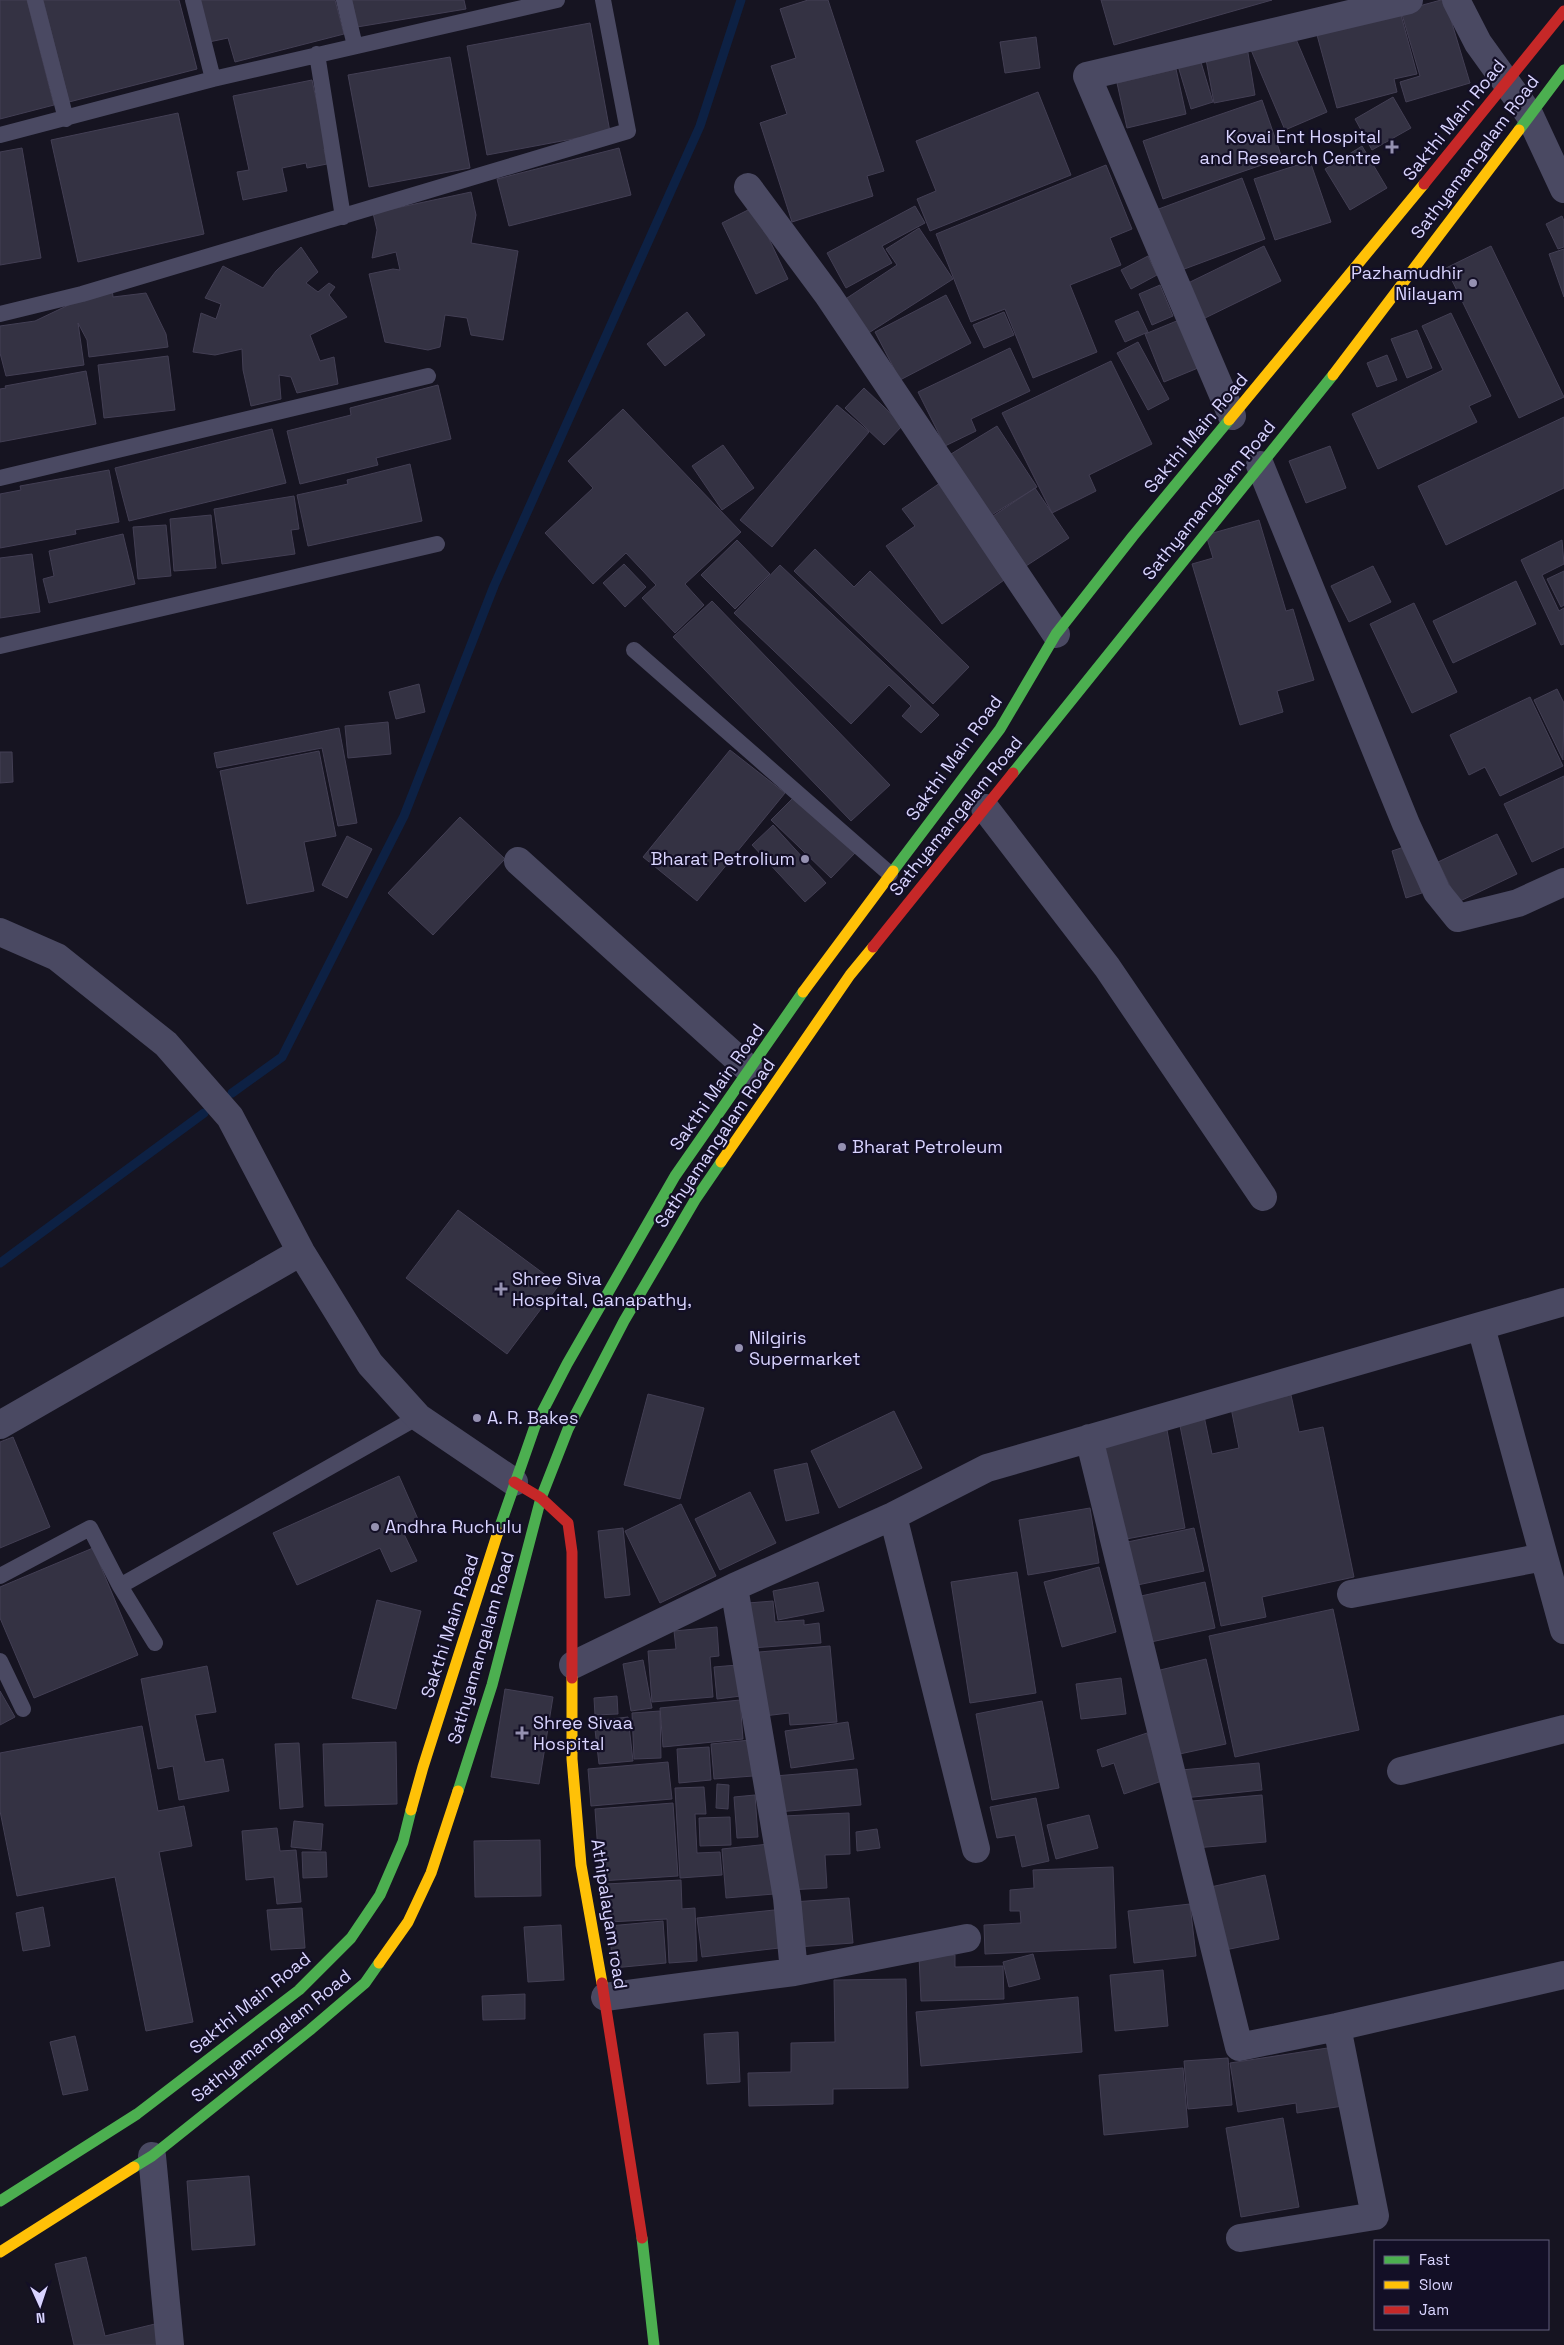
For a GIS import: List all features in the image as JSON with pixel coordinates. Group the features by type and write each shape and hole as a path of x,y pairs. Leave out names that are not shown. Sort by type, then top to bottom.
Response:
{"main road":[{"name":"Sakthi Main Road","path":"0,2201 145,2109 299,1990 351,1938 380,1895 403,1842 423,1767 514,1482 535,1426 582,1338 676,1176 751,1071 843,936 1000,729 1056,634 1133,536 1507,84 1564,11"},
{"name":"Sathyamangalam Road","path":"0,2252 152,2156 310,2030 365,1983 408,1922 431,1873 492,1684 541,1498 568,1430 624,1321 696,1200 850,975 1325,385 1564,70"},
{"name":"Athipalayam road","path":"514,1482 541,1498 568,1523 572,1552 572,1759 581,1865 605,1997 641,2234 654,2345"}],"street":[{"path":"1232,416 1087,76 1408,0"},
{"path":"1456,0 1478,43 1529,114 1564,189"},
{"path":"748,187 828,295 1056,634"},
{"path":"1260,465 1370,737 1437,892 1458,918 1518,903 1564,882"},
{"path":"985,808 1107,967 1263,1198"},
{"path":"518,861 751,1071"},
{"path":"0,932 57,957 166,1044 230,1116 301,1252 370,1364 418,1418 514,1482"},
{"path":"0,1425 301,1252"},
{"path":"573,1665 734,1587 893,1516 987,1468 1564,1302"},
{"path":"1481,1327 1564,1630"},
{"path":"1089,1438 1239,2047 1337,2027 1564,1975"},
{"path":"893,1516 976,1849"},
{"path":"1352,1594 1544,1557"},
{"path":"734,1587 787,1898 794,1972"},
{"path":"1400,1771 1564,1729"},
{"path":"605,1997 794,1972 967,1938"},
{"path":"1240,2238 1375,2216 1337,2027"},
{"path":"152,2156 170,2345"}],"lane":[{"path":"35,0 66,119"},
{"path":"193,0 213,79"},
{"path":"344,0 355,46"},
{"path":"0,135 213,79 355,46 484,8 557,0"},
{"path":"0,314 82,294 628,131 604,0"},
{"path":"318,54 343,217"},
{"path":"0,478 428,376"},
{"path":"0,646 437,544"},
{"path":"634,650 890,874"},
{"path":"120,1586 418,1418"},
{"path":"0,1576 90,1528 120,1586 154,1644"},
{"path":"0,1662 23,1709"}],"building":[{"path":"0,0 27,0 54,105 0,119"},
{"path":"43,0 179,0 197,69 69,102"},
{"path":"198,0 335,0 344,34 235,62 228,38 209,42"},
{"path":"352,0 464,0 466,9 357,27"},
{"path":"808,0 828,0 884,171 867,176 873,196 792,222 760,123 787,114 771,66 796,58 780,9"},
{"path":"1101,0 1272,0 1114,45"},
{"path":"1445,0 1470,83 1406,102 1400,82 1420,76 1401,11"},
{"path":"1401,15 1417,74 1394,79 1397,92 1337,108 1317,35"},
{"path":"590,23 610,132 487,155 467,46"},
{"path":"1293,32 1327,112 1285,130 1251,50"},
{"path":"1036,37 1040,68 1005,73 1000,42"},
{"path":"1247,47 1255,95 1214,103 1205,54"},
{"path":"450,57 470,168 369,187 348,75"},
{"path":"1200,59 1213,102 1191,109 1178,66"},
{"path":"1176,69 1186,114 1127,128 1117,83"},
{"path":"312,80 327,149 324,149 327,164 307,168 306,163 282,168 287,191 243,200 237,172 249,170 233,96"},
{"path":"1038,92 1071,175 930,231 917,199 936,191 916,141"},
{"path":"1393,97 1411,128 1372,150 1355,119"},
{"path":"1262,100 1282,158 1163,199 1143,141"},
{"path":"178,113 204,234 78,262 51,140"},
{"path":"1362,146 1387,188 1350,210 1325,169"},
{"path":"22,148 41,258 0,265 0,152"},
{"path":"619,148 631,195 509,226 497,179"},
{"path":"1310,161 1331,222 1275,240 1254,179"},
{"path":"1106,165 1132,229 1110,238 1121,265 1070,285 1097,352 1033,378 1005,309 971,322 936,234"},
{"path":"1242,178 1265,239 1179,271 1156,210"},
{"path":"471,192 476,215 471,243 518,251 503,340 471,335 467,318 445,315 440,347 428,350 385,342 369,274 393,269 400,270 396,252 372,258 377,230 373,213"},
{"path":"915,206 925,223 882,246 892,263 846,288 827,253"},
{"path":"754,207 788,279 756,294 722,223"},
{"path":"1562,216 1564,221 1564,247 1558,249 1546,224"},
{"path":"919,228 953,279 867,334 844,300 897,265 886,249"},
{"path":"1264,246 1281,281 1203,319 1186,284"},
{"path":"1491,246 1564,397 1519,418 1446,268"},
{"path":"301,247 318,272 306,283 318,292 329,283 335,287 329,295 347,317 310,335 320,361 334,357 338,384 297,393 291,377 279,375 281,399 251,406 243,370 242,349 215,355 193,352 201,313 216,319 221,304 205,298 223,266 263,288 276,271"},
{"path":"1564,249 1564,297 1549,254"},
{"path":"1148,256 1157,275 1131,289 1121,270"},
{"path":"1160,285 1173,316 1152,325 1139,294"},
{"path":"112,288 113,297 146,293 166,334 168,347 89,357 87,340 78,323 84,365 6,376 0,353 0,326 35,321 100,290"},
{"path":"946,295 971,343 900,380 875,332"},
{"path":"1138,311 1148,332 1125,342 1115,321"},
{"path":"687,312 705,335 665,366 647,344"},
{"path":"1004,312 1014,335 984,348 973,325"},
{"path":"1451,313 1491,396 1469,406 1477,422 1378,469 1352,414 1443,370 1422,326"},
{"path":"1179,320 1198,368 1164,382 1145,334"},
{"path":"1417,330 1432,368 1407,378 1391,339"},
{"path":"1138,342 1169,399 1148,410 1117,353"},
{"path":"1010,348 1030,391 971,419 976,431 945,446 918,392"},
{"path":"1387,355 1397,380 1377,387 1367,363"},
{"path":"168,356 175,410 104,418 98,365"},
{"path":"1111,361 1152,444 1089,475 1096,491 1052,513 1002,413"},
{"path":"86,371 96,424 0,442 0,389 6,388 5,386"},
{"path":"438,385 451,439 376,458 378,465 300,484 287,431 351,415 350,408"},
{"path":"864,388 903,425 884,445 845,408"},
{"path":"837,405 869,432 772,547 740,520"},
{"path":"623,409 741,532 685,584 704,605 675,633 642,598 656,585 626,553 593,584 545,533 593,488 568,461"},
{"path":"1564,417 1564,488 1446,545 1418,486"},
{"path":"997,426 1037,487 990,516 951,454"},
{"path":"272,429 286,483 129,521 115,468"},
{"path":"723,445 754,488 722,510 692,466"},
{"path":"1330,446 1346,488 1306,503 1289,461"},
{"path":"410,464 422,521 308,546 297,495 348,484 347,480"},
{"path":"109,470 119,522 75,530 76,534 0,548 0,494 21,490 20,486"},
{"path":"940,483 1007,578 942,624 886,546 915,526 902,509"},
{"path":"1035,488 1069,538 1026,566 993,516"},
{"path":"294,496 299,529 291,530 295,554 222,564 214,509"},
{"path":"211,515 216,568 174,571 170,519"},
{"path":"1259,520 1286,611 1293,609 1314,680 1277,691 1283,712 1240,725 1192,564 1213,558 1206,535"},
{"path":"166,525 171,576 138,579 133,527"},
{"path":"123,534 135,584 49,603 43,579 54,576 49,551"},
{"path":"737,540 770,574 735,609 701,575"},
{"path":"1562,540 1564,564 1542,575 1559,611 1564,608 1564,644 1561,645 1521,560"},
{"path":"815,549 854,587 870,571 969,667 933,704 794,571"},
{"path":"32,554 40,612 0,618 0,558"},
{"path":"624,564 646,587 625,607 603,583"},
{"path":"780,565 939,715 921,733 902,716 911,706 889,685 851,724 734,613"},
{"path":"1373,566 1391,602 1349,622 1331,586"},
{"path":"1564,571 1564,605 1561,607 1547,579"},
{"path":"1516,581 1536,624 1453,663 1433,621"},
{"path":"712,601 890,785 851,821 673,637"},
{"path":"1414,603 1457,692 1412,713 1370,624"},
{"path":"419,684 425,712 396,719 389,692"},
{"path":"1557,689 1564,703 1563,760 1534,700"},
{"path":"1530,697 1563,766 1500,796 1485,767 1469,775 1450,735"},
{"path":"388,722 391,754 348,758 345,726"},
{"path":"339,728 357,823 338,826 322,748 217,768 214,753"},
{"path":"730,750 785,793 697,901 643,857"},
{"path":"319,751 336,836 304,842 314,891 247,904 220,771"},
{"path":"0,752 12,752 13,782 0,783"},
{"path":"1564,776 1564,847 1532,862 1504,804"},
{"path":"796,795 855,853 831,878 771,820"},
{"path":"460,817 505,859 433,935 388,893"},
{"path":"773,825 826,883 805,902 752,845"},
{"path":"1497,834 1517,874 1458,902 1438,862"},
{"path":"347,836 372,849 347,898 322,885"},
{"path":"1407,846 1422,893 1406,898 1392,851"},
{"path":"458,1210 559,1285 507,1354 406,1278"},
{"path":"648,1394 704,1408 680,1499 624,1485"},
{"path":"1291,1395 1299,1432 1323,1427 1354,1577 1262,1597 1266,1617 1221,1626 1179,1421 1204,1416 1212,1454 1239,1448 1231,1408"},
{"path":"894,1411 922,1468 839,1508 811,1451"},
{"path":"1167,1430 1185,1528 1121,1540 1102,1441"},
{"path":"13,1437 50,1527 0,1548 0,1442"},
{"path":"807,1463 819,1513 786,1521 774,1470"},
{"path":"399,1476 421,1526 404,1534 417,1561 391,1572 380,1548 297,1585 273,1533"},
{"path":"750,1492 776,1543 720,1570 695,1519"},
{"path":"681,1504 716,1576 660,1603 625,1531"},
{"path":"1090,1508 1099,1563 1028,1575 1019,1520"},
{"path":"623,1528 630,1595 605,1598 598,1531"},
{"path":"1194,1528 1204,1571 1128,1587 1118,1544"},
{"path":"93,1548 138,1655 34,1698 0,1618 0,1587"},
{"path":"1099,1567 1116,1632 1062,1647 1044,1582"},
{"path":"1017,1572 1036,1693 970,1703 951,1582"},
{"path":"818,1582 824,1611 778,1620 773,1591"},
{"path":"1205,1582 1215,1628 1151,1642 1141,1596"},
{"path":"377,1600 421,1611 396,1709 352,1698"},
{"path":"773,1601 775,1622 804,1620 804,1625 819,1623 821,1643 751,1648 748,1603"},
{"path":"1333,1609 1359,1730 1235,1757 1209,1636"},
{"path":"717,1627 719,1656 710,1657 713,1697 652,1702 648,1651 676,1649 674,1631"},
{"path":"830,1646 837,1722 790,1725 789,1713 764,1716 759,1652"},
{"path":"1206,1659 1226,1744 1175,1755 1156,1671"},
{"path":"643,1660 652,1708 631,1711 623,1664"},
{"path":"737,1665 741,1696 717,1699 714,1667"},
{"path":"207,1666 216,1712 195,1715 205,1762 223,1759 229,1791 179,1800 173,1766 158,1769 141,1679"},
{"path":"1121,1678 1126,1714 1081,1719 1076,1684"},
{"path":"505,1689 553,1697 539,1784 491,1777"},
{"path":"0,1691 15,1717 0,1725"},
{"path":"617,1696 618,1714 595,1715 594,1698"},
{"path":"740,1700 743,1739 663,1747 660,1708"},
{"path":"1042,1701 1059,1788 992,1800 976,1714"},
{"path":"660,1711 661,1758 634,1759 632,1713"},
{"path":"628,1717 633,1761 599,1764 594,1721"},
{"path":"848,1722 854,1759 791,1768 785,1731"},
{"path":"142,1726 158,1811 184,1806 192,1846 159,1852 193,2022 146,2031 115,1877 17,1896 0,1811 0,1753"},
{"path":"1147,1733 1162,1781 1124,1794 1114,1763 1102,1767 1097,1750"},
{"path":"750,1740 753,1776 714,1779 711,1744"},
{"path":"396,1742 397,1804 325,1806 323,1744"},
{"path":"299,1743 303,1807 280,1809 275,1744"},
{"path":"709,1747 711,1780 679,1783 677,1749"},
{"path":"668,1762 672,1799 591,1806 588,1769"},
{"path":"1259,1763 1262,1790 1184,1798 1181,1770"},
{"path":"857,1769 861,1805 777,1812 775,1776"},
{"path":"717,1784 729,1785 728,1809 716,1808"},
{"path":"704,1787 706,1814 695,1814 697,1853 720,1852 722,1875 680,1878 675,1788"},
{"path":"755,1795 758,1837 737,1838 734,1797"},
{"path":"1262,1795 1266,1842 1195,1848 1192,1801"},
{"path":"1036,1798 1049,1861 1022,1867 1015,1835 997,1838 990,1807"},
{"path":"673,1803 678,1876 600,1881 595,1809"},
{"path":"849,1813 850,1854 825,1855 827,1888 786,1890 783,1816"},
{"path":"1089,1815 1098,1848 1056,1859 1047,1825"},
{"path":"730,1817 731,1845 700,1846 699,1818"},
{"path":"294,1821 323,1824 321,1850 291,1847"},
{"path":"277,1828 280,1851 296,1850 301,1902 277,1904 274,1877 246,1880 242,1831"},
{"path":"877,1829 880,1848 857,1851 856,1832"},
{"path":"540,1840 541,1896 475,1897 474,1841"},
{"path":"769,1844 774,1894 726,1898 722,1849"},
{"path":"302,1852 326,1852 327,1877 303,1878"},
{"path":"1113,1867 1116,1948 985,1954 984,1925 1021,1923 1020,1911 1010,1911 1010,1890 1034,1888 1033,1870"},
{"path":"1265,1875 1279,1939 1220,1951 1206,1888"},
{"path":"681,1880 682,1909 695,1908 697,1961 669,1963 667,1919 608,1922 606,1884"},
{"path":"849,1898 853,1943 797,1947 793,1902"},
{"path":"1190,1904 1196,1956 1134,1963 1128,1911"},
{"path":"43,1907 50,1946 23,1951 16,1913"},
{"path":"302,1908 305,1948 271,1950 267,1910"},
{"path":"784,1909 788,1947 702,1957 697,1918"},
{"path":"663,1921 666,1963 613,1968 609,1926"},
{"path":"561,1925 564,1980 528,1982 524,1927"},
{"path":"1033,1954 1040,1979 1009,1987 1003,1962"},
{"path":"955,1955 955,1967 1003,1966 1004,1999 921,2001 919,1956"},
{"path":"1163,1970 1168,2026 1115,2031 1110,1975"},
{"path":"906,1979 908,2088 833,2089 833,2104 749,2106 748,2073 791,2072 791,2043 835,2042 834,1980"},
{"path":"525,1994 525,2019 483,2020 482,1996"},
{"path":"1078,1997 1082,2052 921,2066 916,2012"},
{"path":"738,2032 740,2082 707,2084 704,2034"},
{"path":"75,2036 88,2090 63,2095 50,2042"},
{"path":"1334,2047 1343,2106 1297,2113 1296,2103 1238,2112 1230,2063"},
{"path":"1228,2058 1232,2105 1188,2109 1184,2061"},
{"path":"1183,2068 1188,2127 1104,2135 1099,2075"},
{"path":"1283,2118 1299,2207 1241,2217 1226,2128"},
{"path":"249,2176 255,2245 192,2250 187,2181"},
{"path":"86,2257 105,2336 155,2324 159,2345 74,2345 55,2264"}],"waterway":[{"path":"232,1093 282,1057 404,816 494,586 700,126 741,0"},
{"path":"0,1263 204,1113"}],"traffic: fast":[{"path":"1519,130 1564,70"},
{"path":"1013,773 1333,375"},
{"path":"893,871 1000,729 1056,634 1133,536 1229,420"},
{"path":"498,1532 535,1426 567,1364 675,1176 803,992"},
{"path":"458,1791 492,1685 541,1498 568,1429 624,1321 695,1200 721,1162"},
{"path":"0,2201 137,2114 299,1990 351,1938 380,1895 403,1842 411,1810"},
{"path":"134,2167 152,2156 310,2030 365,1983 379,1963"},
{"path":"642,2238 654,2345"}],"traffic: slow":[{"path":"1333,375 1519,130"},
{"path":"1229,420 1424,184"},
{"path":"803,992 893,871"},
{"path":"721,1162 850,975 873,947"},
{"path":"411,1810 498,1532"},
{"path":"572,1678 572,1759 581,1865 602,1983"},
{"path":"379,1963 408,1922 431,1873 458,1791"},
{"path":"0,2252 134,2167"}],"traffic: jam":[{"path":"1424,184 1564,11"},
{"path":"873,947 1013,773"},
{"path":"514,1482 541,1498 568,1523 572,1552 572,1678"},
{"path":"602,1983 642,2238"}],"place":[{"name":"Kovai Ent Hospital and Research Centre","path":"1392,147"},
{"name":"Pazhamudhir Nilayam","path":"1473,283"},
{"name":"Bharat Petrolium","path":"805,859"},
{"name":"Bharat Petroleum","path":"842,1147"},
{"name":"Shree Siva Hospital, Ganapathy,","path":"501,1289"},
{"name":"Nilgiris Supermarket","path":"739,1348"},
{"name":"A. R. Bakes","path":"477,1418"},
{"name":"Andhra Ruchulu","path":"375,1527"},
{"name":"Shree Sivaa Hospital","path":"522,1733"}]}
